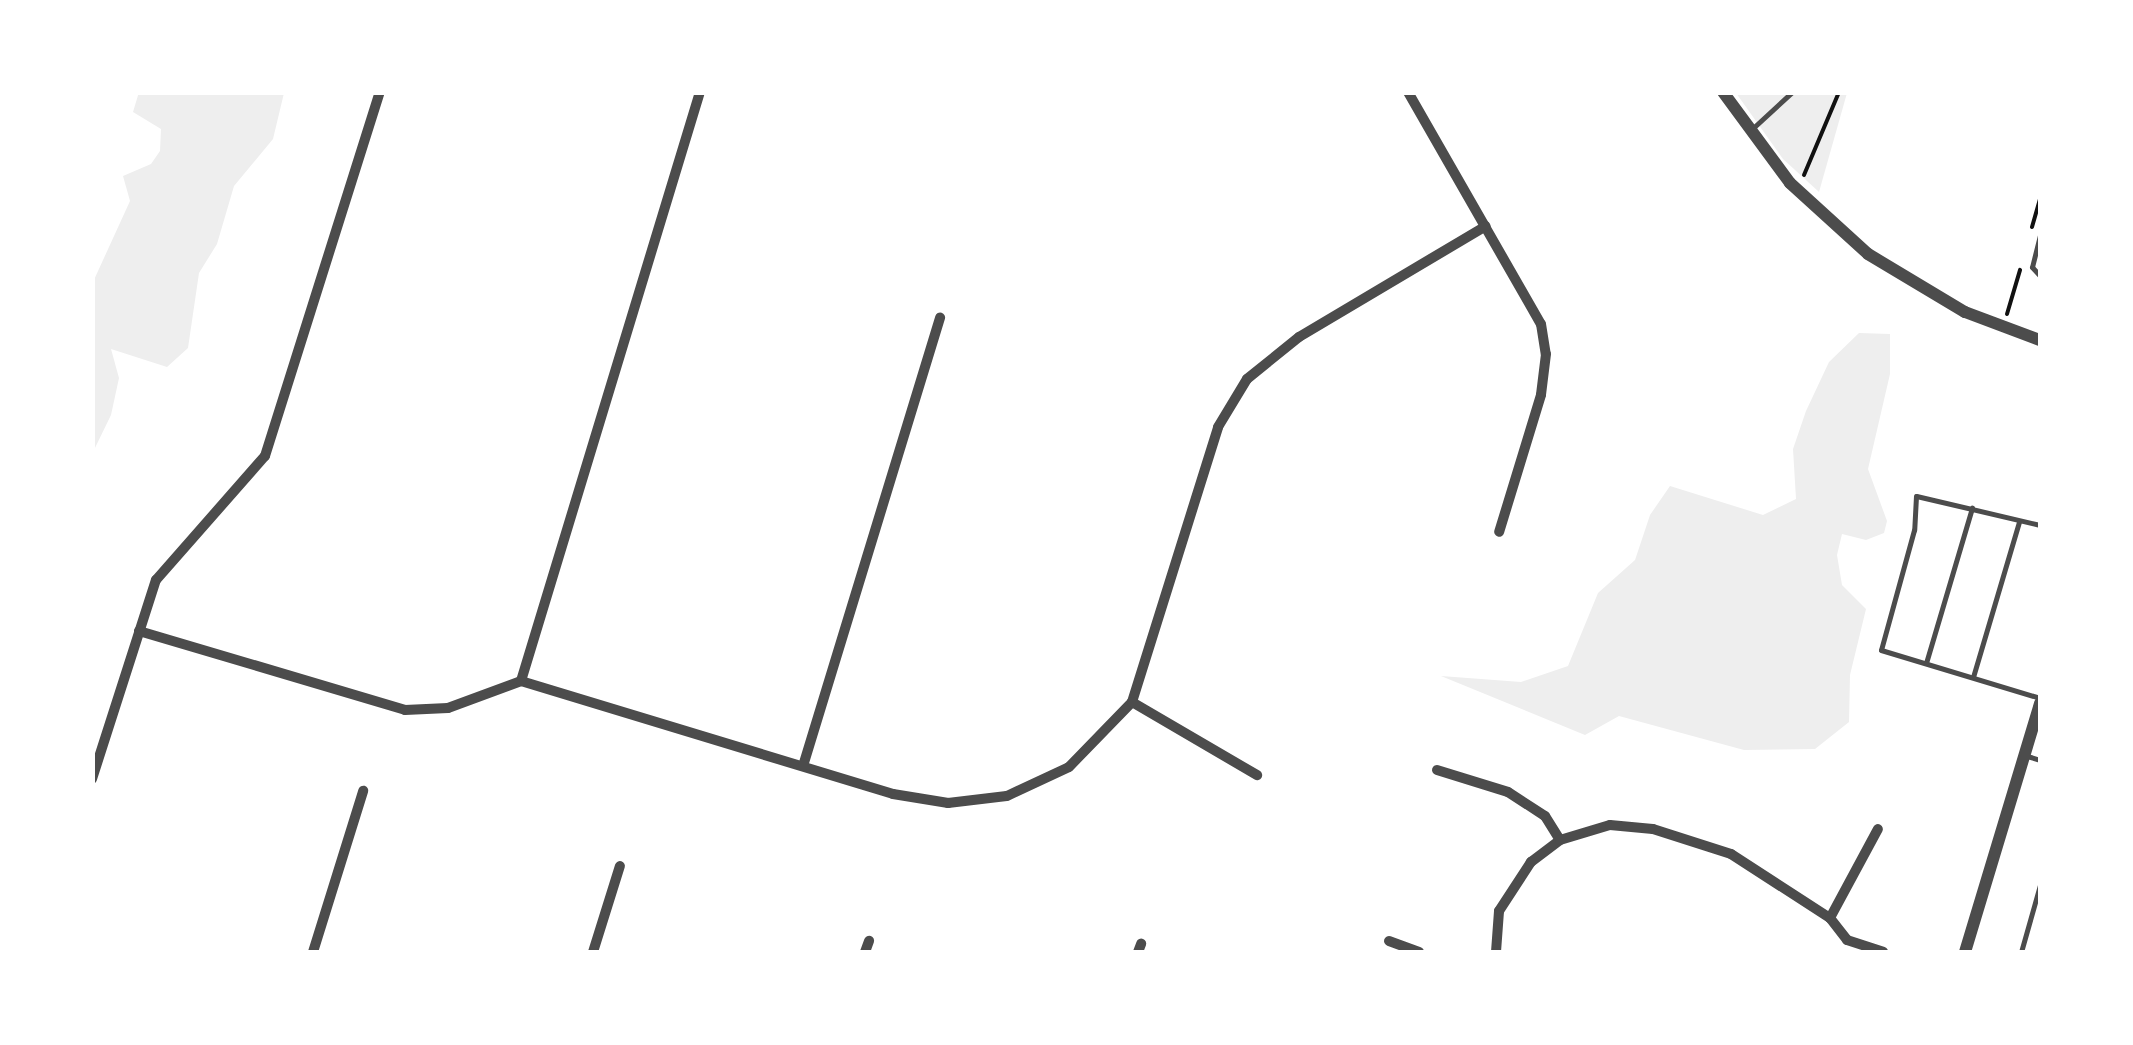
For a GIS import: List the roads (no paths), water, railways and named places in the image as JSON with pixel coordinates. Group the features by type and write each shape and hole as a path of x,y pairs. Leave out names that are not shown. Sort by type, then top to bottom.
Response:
{"street":[{"path":"92,779 139,631 165,568 265,456 380,92"},
{"path":"521,681 700,92"},
{"path":"1408,92 1536,308 1546,354 1541,395 1499,532"},
{"path":"1723,92 1748,132 1799,192 1904,278 1965,312 2040,340"},
{"path":"139,631 405,710 448,708 521,681 920,800 1007,796 1069,768 1132,702 1218,427 1238,390 1299,337 1486,226"},
{"path":"803,766 940,318"},
{"path":"1965,952 2040,701"},
{"path":"1132,702 1257,775"},
{"path":"1437,770 1508,792 1544,816 1560,840"},
{"path":"312,952 363,791"},
{"path":"1496,952 1496,924 1505,898 1531,862 1560,840 1610,825 1693,839 1768,874 1830,918 1848,940 1883,952"},
{"path":"1830,918 1878,829"},
{"path":"593,952 620,866"},
{"path":"1844,952 1848,940"},
{"path":"1389,941 1419,952"}],"lane":[{"path":"1748,132 1792,92"},
{"path":"2040,235 2032,267 2040,276"},
{"path":"2040,525 1928,494 1912,504 1914,530 1881,650 2040,701"},
{"path":"1926,664 1972,508"},
{"path":"1973,678 2018,522"},
{"path":"2024,755 2040,760"},
{"path":"2021,952 2040,885"},
{"path":"2029,924 2040,927"}]}
